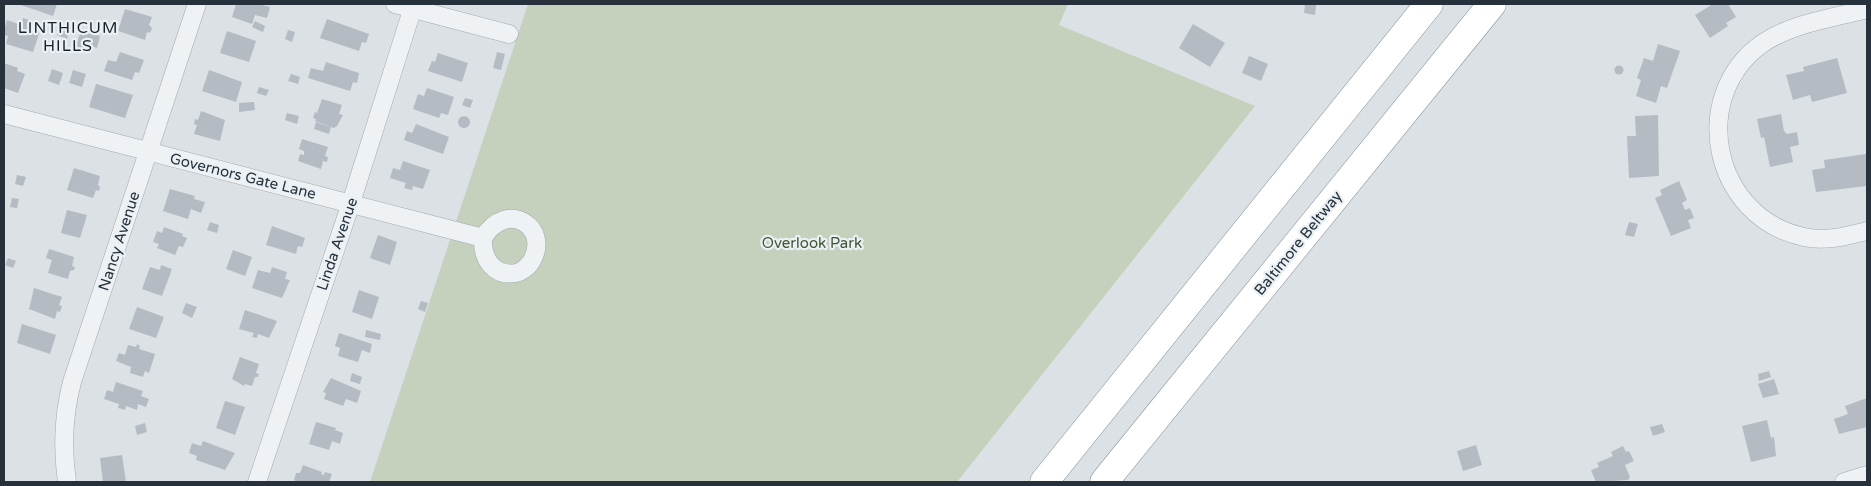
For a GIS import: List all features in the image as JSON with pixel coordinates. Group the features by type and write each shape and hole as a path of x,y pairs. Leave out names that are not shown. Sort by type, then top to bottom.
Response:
{"highway":[{"path":"1044,482 1429,4"},
{"name":"Baltimore Beltway","path":"1104,482 1492,4"}],"street":[{"name":"Nancy Avenue","path":"67,482 63,437 65,408 197,4"},
{"path":"395,4 413,6 509,34"},
{"name":"Linda Avenue","path":"257,482 351,204 413,6"},
{"path":"1867,9 1807,24 1779,34 1762,44 1742,62 1727,85 1721,107 1718,134 1722,159 1733,187 1746,206 1764,219 1805,238 1839,238 1867,231"},
{"name":"Governors Gate Lane","path":"4,114 483,238"},
{"path":"1844,482 1867,475"}],"green space":[{"name":"Overlook Park","path":"528,4 1068,4 1059,25 1255,106 957,482 370,482"}],"building":[{"path":"18,4 57,4 53,16"},
{"path":"236,4 258,4 270,7 267,18 255,15 252,24 232,17"},
{"path":"1305,4 1316,5 1315,15 1304,13"},
{"path":"1713,4 1728,4 1736,17 1726,23 1728,26 1710,38 1695,15"},
{"path":"125,9 152,17 149,25 152,28 150,33 147,32 145,40 118,31"},
{"path":"23,18 35,22 33,29 40,31 33,52 6,44 8,36 4,35 4,30 7,20 21,25"},
{"path":"327,19 369,34 366,43 362,42 359,51 320,38"},
{"path":"255,21 265,26 263,32 252,27"},
{"path":"1193,24 1225,43 1210,67 1179,48"},
{"path":"60,27 70,30 67,39 57,35"},
{"path":"81,30 100,36 97,48 91,46 89,53 75,49"},
{"path":"288,30 295,32 292,42 285,39"},
{"path":"227,31 256,41 249,62 220,53"},
{"path":"1658,44 1680,51 1667,88 1661,86 1656,103 1636,96 1641,80 1637,78 1644,58 1653,61"},
{"path":"120,52 144,60 139,73 135,72 132,80 104,71 108,60 116,62"},
{"path":"497,52 505,54 501,70 493,68"},
{"path":"438,53 468,63 462,82 428,71 432,61 435,62"},
{"path":"1249,56 1268,64 1261,81 1242,73"},
{"path":"1837,58 1847,93 1812,102 1810,95 1793,100 1786,75 1804,71 1803,67"},
{"path":"326,62 359,73 357,83 353,82 350,91 308,78 311,68 323,71"},
{"path":"4,63 18,68 17,71 25,74 18,93 4,88"},
{"path":"1619,65 1624,70 1619,75 1614,70"},
{"path":"52,69 63,73 59,85 48,81"},
{"path":"73,70 86,74 82,87 69,83"},
{"path":"209,70 242,82 236,102 202,91"},
{"path":"291,74 300,77 298,84 288,81"},
{"path":"96,84 133,95 125,118 89,107"},
{"path":"259,87 269,90 266,96 257,93"},
{"path":"427,88 454,97 448,115 441,113 439,118 413,109 418,94 424,96"},
{"path":"465,98 473,100 470,108 462,105"},
{"path":"322,99 342,105 339,114 343,115 334,128 315,121 316,119 313,118"},
{"path":"254,102 255,110 239,112 239,103"},
{"path":"201,111 225,120 220,141 194,134 197,125 194,124 195,119 198,120"},
{"path":"287,113 299,116 297,124 285,120"},
{"path":"1781,114 1784,131 1787,134 1797,132 1799,145 1790,147 1793,162 1770,167 1764,137 1761,138 1757,119"},
{"path":"1658,115 1659,176 1629,178 1627,136 1636,136 1635,116"},
{"path":"464,116 470,122 464,128 458,122"},
{"path":"316,122 331,127 329,134 314,129"},
{"path":"416,124 449,137 443,154 404,140 407,131 412,133"},
{"path":"302,139 328,147 325,156 328,157 327,162 323,161 321,169 298,161 300,154 304,155 304,151 299,149"},
{"path":"1866,154 1867,186 1816,192 1812,170 1825,168 1824,160"},
{"path":"403,161 430,170 423,189 413,186 412,190 404,188 406,183 390,178 393,168 400,170"},
{"path":"74,168 100,176 99,191 96,190 93,198 67,190"},
{"path":"17,175 26,177 23,186 15,184"},
{"path":"1679,181 1687,200 1682,203 1685,210 1690,208 1694,218 1688,220 1691,228 1671,236 1655,198 1662,195 1660,190"},
{"path":"170,189 195,196 194,199 205,202 201,213 191,209 188,219 163,211"},
{"path":"12,198 19,199 17,208 10,207"},
{"path":"67,210 87,215 80,238 61,233"},
{"path":"210,222 219,225 217,233 207,230"},
{"path":"1629,222 1638,224 1634,237 1625,235"},
{"path":"272,226 305,238 302,247 298,246 296,254 266,245"},
{"path":"164,227 183,234 182,236 187,238 183,247 179,246 175,255 157,248 159,244 153,242 157,231 162,233"},
{"path":"378,235 397,242 390,265 370,258"},
{"path":"49,249 74,257 72,266 75,267 74,270 70,271 68,279 48,273 52,260 46,258"},
{"path":"233,250 252,257 245,276 226,269"},
{"path":"8,258 16,261 13,268 5,265"},
{"path":"161,265 172,269 162,296 142,289 150,267 160,270"},
{"path":"272,267 287,272 285,279 290,280 282,298 252,288 258,270 270,273"},
{"path":"34,288 62,297 59,305 62,306 60,312 57,311 55,319 29,309"},
{"path":"359,290 379,297 372,319 352,312"},
{"path":"421,301 428,303 425,312 418,309"},
{"path":"186,303 197,307 192,318 182,313"},
{"path":"137,307 164,317 156,338 129,329"},
{"path":"245,310 277,321 269,338 258,334 257,338 252,337 254,333 239,329"},
{"path":"22,324 56,335 50,354 17,343"},
{"path":"366,330 381,334 380,340 365,337"},
{"path":"339,333 372,344 370,353 362,350 358,362 338,356 340,348 335,346"},
{"path":"137,344 140,346 139,349 155,354 149,373 145,371 143,377 130,373 131,367 116,361 119,353 125,355 128,345 136,347"},
{"path":"240,357 259,364 256,373 259,374 258,377 255,377 252,386 245,384 244,386 232,379"},
{"path":"1769,371 1771,377 1759,381 1758,374"},
{"path":"352,373 362,377 360,384 350,381"},
{"path":"331,378 361,391 357,403 346,399 343,406 324,399 326,393 323,392"},
{"path":"1774,379 1779,394 1763,398 1758,384"},
{"path":"116,382 143,391 141,396 149,399 146,407 138,404 137,410 126,406 125,410 118,408 119,404 104,399 107,390 113,392"},
{"path":"1867,398 1867,427 1839,434 1834,419 1848,414 1845,406"},
{"path":"225,401 245,407 235,435 216,428"},
{"path":"1767,420 1771,438 1774,437 1776,456 1751,462 1742,426"},
{"path":"316,422 336,428 335,430 343,433 340,444 332,441 329,450 309,444"},
{"path":"145,423 147,432 137,435 135,426"},
{"path":"1662,424 1665,432 1653,436 1650,427"},
{"path":"203,441 235,453 225,470 196,460 197,456 189,453 192,443 201,446"},
{"path":"1476,445 1482,465 1463,471 1457,451"},
{"path":"1623,446 1626,452 1629,451 1634,461 1625,465 1630,477 1628,480 1596,482 1591,470 1599,467 1597,463 1613,456 1611,452"},
{"path":"122,455 126,482 103,482 100,458"},
{"path":"303,465 322,472 321,474 324,475 325,472 332,474 329,482 297,482 294,480 296,473 300,473"}],"district":[{"name":"LINTHICUM HILLS","path":"68,36"}]}
